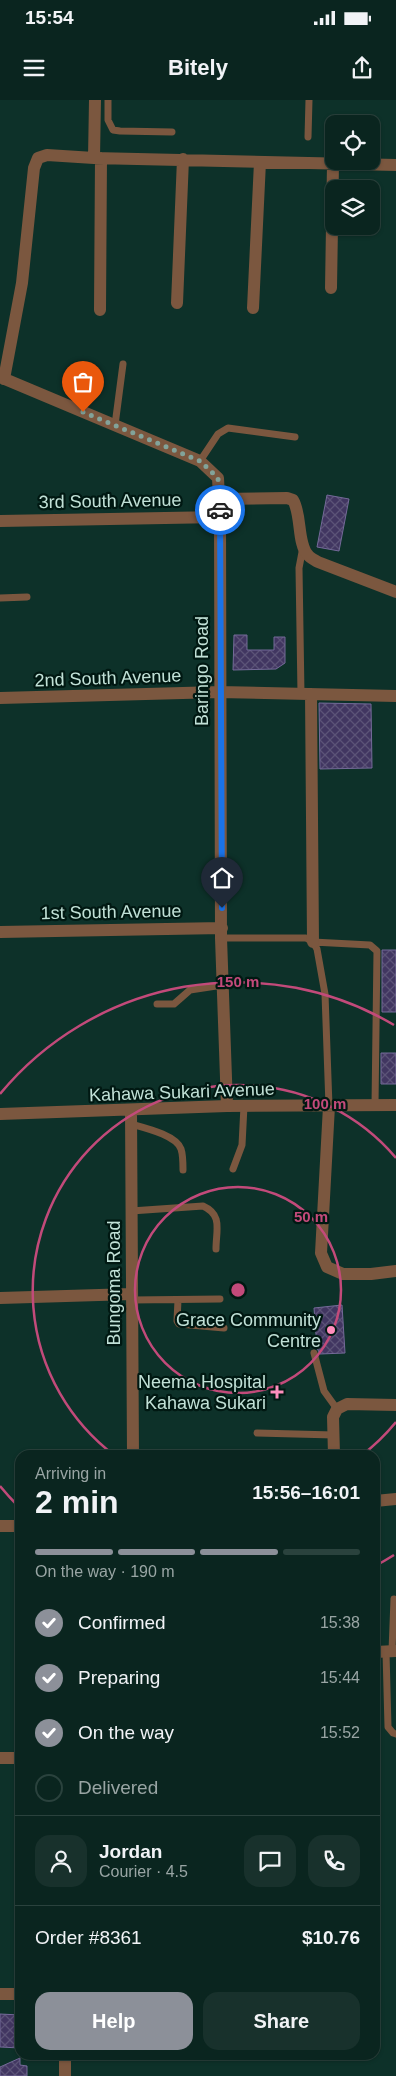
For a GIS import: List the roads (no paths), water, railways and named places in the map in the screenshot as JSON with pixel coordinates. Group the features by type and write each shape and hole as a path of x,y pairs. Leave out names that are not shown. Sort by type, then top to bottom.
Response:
{"street":[{"path":"95,100 98,158 100,310"},
{"path":"2,378 22,283 34,168 38,158 47,155 325,164"},
{"path":"177,303 182,159"},
{"path":"253,308 260,162"},
{"path":"380,165 396,165"},
{"path":"331,288 333,170"},
{"name":"Baringo Road","path":"2,378 200,461 218,478 220,517 219,692 222,933 227,1106"},
{"path":"219,499 287,498 293,500 297,508 303,546 307,555 318,562 396,592"},
{"name":"3rd South Avenue","path":"0,521 220,517"},
{"name":"2nd South Avenue","path":"0,698 219,692 396,696"},
{"path":"306,694 313,942"},
{"name":"1st South Avenue","path":"0,932 222,933"},
{"name":"Kahawa Sukari Avenue","path":"0,1114 131,1111 227,1106 396,1105"},
{"path":"329,1106 321,1252 327,1267 342,1274 371,1274 396,1271"},
{"name":"Bungoma Road","path":"131,1111 132,1450"},
{"path":"0,1298 132,1297"},
{"path":"334,1450 333,1417 337,1409 347,1404 396,1405"},
{"path":"380,1501 396,1499"},
{"path":"0,1526 15,1526"},
{"path":"0,1758 15,1758"},
{"path":"0,1994 15,1994"},
{"path":"64,2060 65,2076"}],"lane":[{"path":"108,100 108,120 113,130 120,132 172,132"},
{"path":"308,137 309,100"},
{"path":"114,425 123,364"},
{"path":"200,461 218,434 228,428 295,437"},
{"path":"303,546 299,568 306,694"},
{"path":"0,598 27,598"},
{"path":"222,933 306,938 313,942 370,945 377,951 375,1106"},
{"path":"313,942 317,950 325,994 329,1106"},
{"path":"157,1004 174,1004 190,990 223,985"},
{"path":"232,1169 242,1146 244,1106"},
{"path":"131,1124 153,1130 178,1144 182,1150 184,1170"},
{"path":"131,1210 203,1206 212,1210 217,1216 216,1249"},
{"path":"132,1297 178,1300 220,1299"},
{"path":"178,1300 177,1321 179,1324 224,1328"},
{"path":"314,1353 324,1391 337,1409"},
{"path":"257,1433 334,1435"},
{"path":"394,1599 387,1652 388,1727 396,1734"}],"place":[{"name":"Grace Community Centre","path":"331,1330"},
{"name":"Neema Hospital Kahawa Sukari","path":"277,1392"}]}
